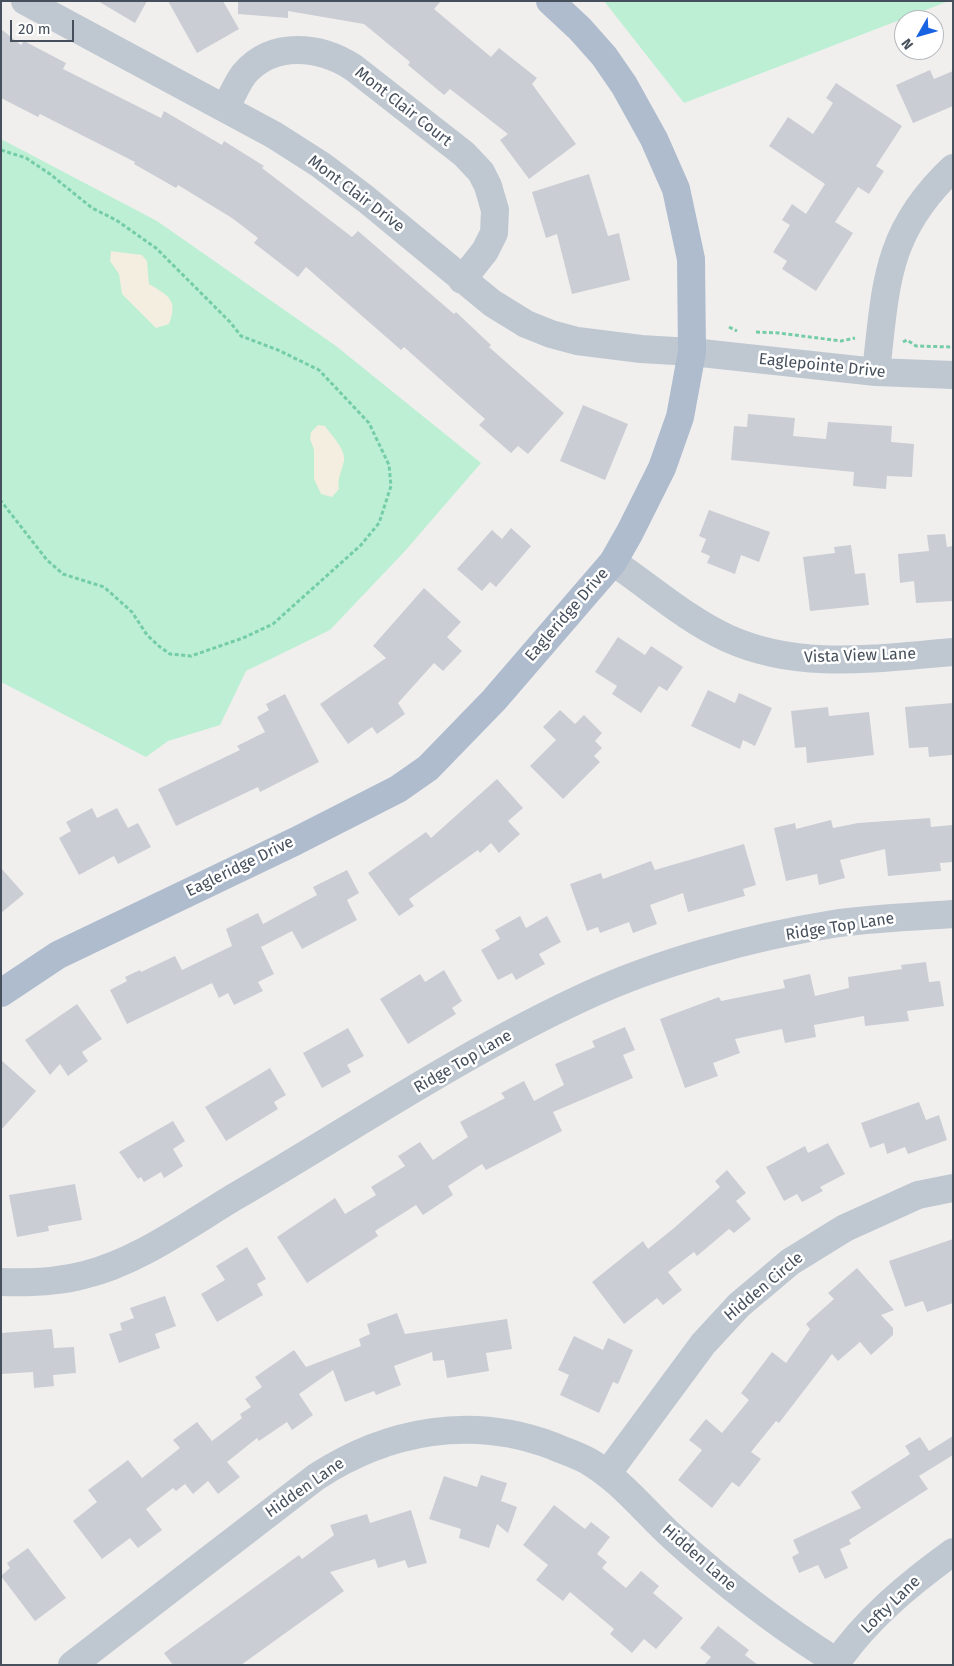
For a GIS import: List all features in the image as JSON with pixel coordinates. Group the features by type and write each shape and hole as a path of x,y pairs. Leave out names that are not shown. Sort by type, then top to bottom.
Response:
{"main road":[{"name":"Eagleridge Drive","path":"1,993 58,955 398,789 428,768 494,700 613,562 630,532 662,468 680,417 692,352 691,259 676,189 654,139 624,85 604,56 580,29 550,1"}],"street":[{"name":"Mont Clair Drive","path":"25,1 226,108 321,165 412,237 462,280 511,315 551,334 603,345 692,352"},
{"name":"Mont Clair Court","path":"226,108 245,73 262,60 281,52 312,50 341,59 354,68 464,154 481,172 488,186 495,210 494,233 485,251 462,280"},
{"path":"876,372 891,261 902,234 916,208 934,186 953,168"},
{"name":"Eaglepointe Drive","path":"692,352 876,372 953,375"},
{"name":"Vista View Lane","path":"613,562 710,629 749,648 774,655 829,660 953,652"},
{"name":"Ridge Top Lane","path":"1,1282 45,1281 84,1276 115,1264 234,1198 484,1048 585,996 643,972 710,951 833,924 953,914"},
{"name":"Hidden Circle","path":"607,1474 704,1344 739,1305 758,1289 797,1258 845,1228 895,1203 918,1195 953,1188"},
{"name":"Hidden Lane","path":"72,1665 316,1477 339,1462 383,1443 439,1430 492,1430 518,1435 550,1445 587,1461 607,1474 705,1565 778,1622 836,1663"},
{"name":"Lofty Lane","path":"836,1663 896,1597 953,1552"}],"path":[{"path":"1,150 34,164 92,208 116,220 156,248 230,322 241,336 278,350 319,370 369,423 390,465 391,486 379,523 361,545 273,624 243,638 191,656 170,654 160,647 146,635 132,612 104,587 63,574 47,560 1,502"},
{"path":"729,327 742,332"},
{"path":"751,332 779,333 841,341 854,337 858,341"},
{"path":"903,342 907,340 916,346 953,347"}],"green space":[{"path":"604,1 949,1 926,10 894,10 894,22 684,103"},
{"path":"1,139 157,221 336,346 481,463 405,551 330,630 246,671 220,725 168,741 146,757 1,682"}],"sand":[{"path":"111,251 142,255 147,261 149,284 166,295 172,303 172,316 169,324 156,328 122,294 119,274 110,261"},
{"path":"318,425 325,426 338,442 344,456 339,478 339,489 332,497 321,494 314,479 314,450 310,439 311,432"}],"building":[{"path":"98,1 147,1 135,23"},
{"path":"168,1 223,1 239,29 197,53"},
{"path":"238,1 441,1 434,9 491,57 499,48 537,78 532,84 576,144 529,179 500,140 508,134 450,89 444,95 408,65 410,62 364,24 288,11 288,18 238,14"},
{"path":"1,29 21,45 24,41 66,63 63,69 161,118 164,111 222,145 224,141 264,166 262,168 352,237 358,231 454,314 456,312 491,345 489,347 564,413 528,454 518,446 511,453 479,425 485,419 404,347 401,350 306,267 298,277 254,243 258,238 232,218 178,185 176,188 134,164 135,162 40,114 38,117 1,98"},
{"path":"930,70 934,79 953,71 953,106 913,123 896,85"},
{"path":"836,83 902,126 876,166 884,171 869,194 858,187 835,222 853,233 816,291 782,269 787,261 773,252 790,225 782,220 792,204 806,214 825,184 769,146 788,117 813,134 833,103 826,98"},
{"path":"589,174 608,236 619,233 630,280 572,294 557,234 546,238 532,192"},
{"path":"583,405 628,424 605,480 560,461"},
{"path":"748,414 795,418 793,436 826,439 828,422 892,426 891,442 914,444 912,477 887,476 886,489 853,486 854,472 731,460 734,426 747,427"},
{"path":"709,510 770,532 759,562 741,555 735,574 707,563 710,556 701,552 706,539 699,536"},
{"path":"511,528 531,546 496,587 490,582 482,591 457,569 492,530 502,539"},
{"path":"945,534 947,547 953,546 953,601 916,603 914,581 900,583 898,554 929,551 927,535"},
{"path":"851,545 855,574 865,573 869,605 810,611 803,557 835,553 834,547"},
{"path":"424,588 461,622 447,637 462,651 443,671 434,663 398,703 405,714 377,734 372,727 348,744 320,704 386,658 373,646"},
{"path":"618,637 645,655 651,646 683,667 667,691 659,686 641,713 612,694 617,686 595,672"},
{"path":"708,690 735,703 739,693 772,708 755,746 743,740 740,749 691,726"},
{"path":"285,694 319,762 260,792 258,787 176,826 158,789 240,750 237,746 265,732 257,717 269,710 266,704"},
{"path":"953,703 952,755 929,757 928,747 909,748 905,707"},
{"path":"828,707 829,716 869,712 874,755 807,763 806,747 795,748 791,711"},
{"path":"560,710 575,724 584,715 602,733 595,741 602,748 594,756 600,762 563,799 530,766 556,740 543,727"},
{"path":"497,779 523,808 508,821 520,834 499,853 491,843 480,853 478,850 409,899 414,906 399,916 368,873 426,832 431,838"},
{"path":"92,808 97,818 117,808 128,828 138,823 151,847 118,864 114,856 79,875 59,838 71,831 66,822"},
{"path":"930,818 931,827 952,825 953,862 940,863 941,871 888,876 885,849 840,860 845,878 819,885 817,874 786,881 774,828 795,823 796,829 831,820 833,828 858,823"},
{"path":"744,844 756,885 743,889 745,896 688,912 683,893 650,905 657,924 633,933 629,922 600,933 598,927 587,931 570,884 601,873 603,879 651,861 655,870"},
{"path":"1,868 24,894 1,913"},
{"path":"347,870 359,893 347,900 357,920 302,949 292,931 261,947 274,974 258,982 263,991 234,1005 228,993 219,998 212,983 127,1024 110,990 127,981 125,977 140,970 141,972 175,956 182,970 232,946 226,929 258,913 263,924 317,895 313,887"},
{"path":"520,916 526,928 547,916 561,942 539,954 545,964 516,980 512,973 498,980 481,950 500,939 495,930"},
{"path":"926,962 929,982 940,981 944,1006 907,1011 909,1021 865,1026 864,1016 814,1025 816,1037 785,1043 782,1029 735,1039 740,1053 713,1063 718,1076 685,1088 660,1019 719,997 721,1001 785,988 783,980 810,974 815,996 849,988 848,977 902,969 901,965"},
{"path":"444,970 462,1001 452,1008 456,1014 408,1044 380,999 420,974 425,982"},
{"path":"77,1004 102,1039 82,1052 88,1061 68,1076 60,1064 50,1075 25,1040"},
{"path":"625,1027 635,1050 623,1055 633,1078 553,1112 562,1131 486,1170 482,1164 448,1186 453,1195 423,1215 416,1205 375,1231 378,1236 307,1283 277,1237 335,1198 345,1214 376,1195 371,1187 405,1166 398,1156 420,1142 433,1160 468,1137 460,1122 505,1098 501,1093 524,1081 534,1101 564,1085 555,1064 595,1047 592,1041"},
{"path":"348,1028 364,1056 347,1065 351,1072 322,1088 303,1053"},
{"path":"1,1060 36,1091 1,1130"},
{"path":"270,1068 286,1095 274,1102 278,1109 226,1141 205,1107"},
{"path":"919,1102 926,1120 939,1115 947,1140 908,1154 905,1147 887,1154 884,1143 870,1148 861,1123"},
{"path":"173,1121 185,1141 173,1149 183,1166 164,1178 161,1172 144,1182 141,1177 138,1179 119,1152"},
{"path":"828,1143 845,1174 820,1187 823,1191 802,1202 797,1194 784,1201 766,1167 805,1146 808,1153"},
{"path":"727,1170 746,1193 736,1201 751,1219 734,1233 729,1229 697,1256 694,1252 668,1272 682,1290 663,1305 657,1298 624,1324 592,1282 643,1241 648,1249 674,1228 720,1187 715,1181"},
{"path":"75,1184 82,1220 48,1226 49,1231 17,1237 9,1195"},
{"path":"953,1239 953,1303 927,1312 923,1301 905,1307 889,1261"},
{"path":"247,1247 266,1279 257,1284 263,1295 217,1322 201,1294 225,1280 216,1266"},
{"path":"857,1268 894,1310 881,1315 893,1328 893,1335 871,1355 860,1342 838,1361 832,1354 779,1423 776,1421 751,1452 761,1459 739,1487 732,1482 712,1508 678,1480 702,1450 689,1440 706,1419 722,1433 749,1400 741,1393 772,1352 786,1363 810,1329 806,1324 834,1299 828,1293"},
{"path":"165,1296 176,1326 155,1334 160,1348 119,1363 109,1334 122,1330 120,1323 134,1318 130,1308"},
{"path":"397,1313 405,1334 507,1319 512,1349 486,1353 489,1371 447,1378 444,1360 433,1361 432,1352 394,1366 401,1385 376,1395 374,1391 345,1402 333,1370 299,1394 313,1415 292,1430 287,1422 259,1441 257,1438 227,1462 240,1477 218,1494 208,1481 193,1494 185,1484 176,1491 173,1488 146,1509 162,1530 138,1548 130,1538 102,1559 73,1521 97,1502 88,1490 128,1460 142,1478 180,1448 173,1440 197,1422 212,1441 242,1418 240,1414 251,1407 245,1399 262,1387 255,1377 294,1350 306,1367 361,1346 359,1339 370,1334 367,1324"},
{"path":"52,1329 54,1348 74,1347 76,1373 53,1375 54,1386 34,1388 33,1372 1,1374 1,1333"},
{"path":"574,1336 603,1350 608,1338 633,1350 618,1384 613,1382 599,1413 560,1395 569,1375 558,1370"},
{"path":"953,1436 953,1455 919,1476 928,1489 849,1540 851,1544 840,1549 848,1568 825,1579 818,1565 799,1573 792,1557 799,1553 793,1540 861,1508 851,1492 910,1454 905,1446 920,1437 929,1451"},
{"path":"481,1475 507,1483 501,1501 517,1507 508,1533 497,1524 489,1548 459,1538 461,1529 429,1519 444,1476 477,1487"},
{"path":"554,1505 585,1529 591,1522 610,1537 597,1554 607,1562 602,1568 626,1588 641,1571 659,1586 653,1593 683,1618 656,1649 644,1639 632,1653 610,1634 614,1629 570,1592 563,1601 536,1580 548,1565 523,1545"},
{"path":"411,1510 427,1563 408,1568 405,1560 378,1568 375,1559 330,1572 344,1591 241,1665 173,1665 164,1653 299,1555 302,1559 334,1535 330,1525 367,1514 370,1523"},
{"path":"28,1548 66,1598 35,1621 1,1576 10,1568 7,1563"},
{"path":"718,1626 749,1650 745,1655 758,1665 704,1665 711,1657 700,1648"}]}
